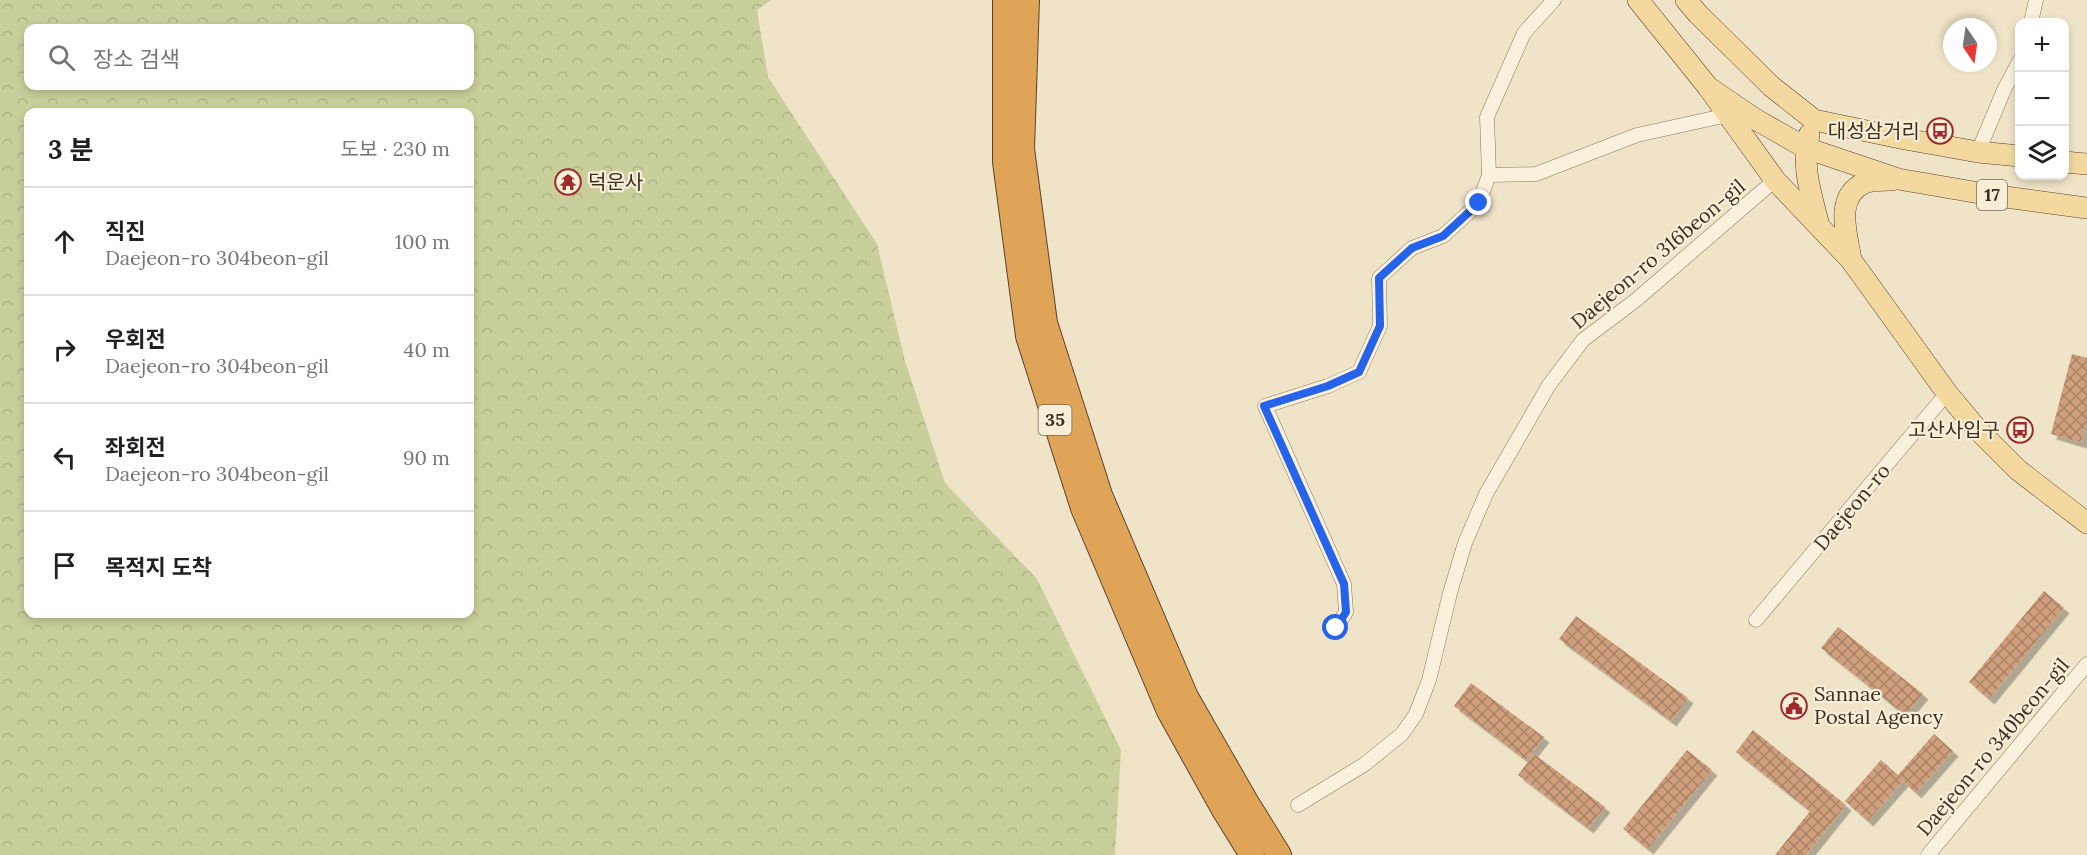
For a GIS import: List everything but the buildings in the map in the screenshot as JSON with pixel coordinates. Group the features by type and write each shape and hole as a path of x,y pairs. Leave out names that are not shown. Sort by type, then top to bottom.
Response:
{"highway":[{"name":"35","path":"1005,0 1005,162 1028,336 1083,508 1169,711 1235,805 1279,855"},
{"name":"35","path":"1027,0 1022,149 1045,323 1100,495 1186,697 1235,805 1252,855"}],"main road":[{"name":"17","path":"1638,0 1708,87 1755,119 1806,148 1898,179 2087,208"},
{"name":"17","path":"1686,0 1772,86 1814,120 1978,152 2015,156"},
{"path":"1708,87 1775,180 1851,260 1947,393 1978,430 2018,470 2087,523"},
{"path":"1814,120 1806,148 1808,187 1820,227"},
{"path":"2069,162 2087,164"},
{"path":"1851,260 1844,215 1849,194 1865,182 1898,179"}],"street":[{"path":"1336,628 1346,612 1344,584 1264,406 1328,386 1359,372 1380,326 1379,278 1412,248 1443,236 1479,203 1489,175 1487,117 1524,33 1554,0"},
{"path":"2032,18 2036,0"},
{"path":"1978,152 2015,69"},
{"path":"1489,175 1536,174 1637,135 1728,115"},
{"name":"Daejeon-ro 316beon-gil","path":"1298,805 1365,764 1402,734 1416,714 1429,680 1465,543 1486,494 1549,385 1576,349 1583,340 1636,300 1775,180"},
{"name":"Daejeon-ro","path":"1756,620 1947,393"},
{"name":"Daejeon-ro 340beon-gil","path":"1928,855 2087,664"}],"green space":[{"path":"0,0 771,0 757,10 768,77 877,244 905,361 945,483 1037,579 1121,750 1115,855 0,855"}],"place":[{"name":"대성삼거리","path":"1940,131"},
{"name":"덕운사","path":"568,182"},
{"name":"고산사입구","path":"2020,430"},
{"name":"Sannae Postal Agency","path":"1794,706"}],"route":[{"path":"1336,628 1346,612 1344,584 1264,406 1328,386 1359,372 1380,326 1379,278 1412,248 1443,236 1479,203"}]}
